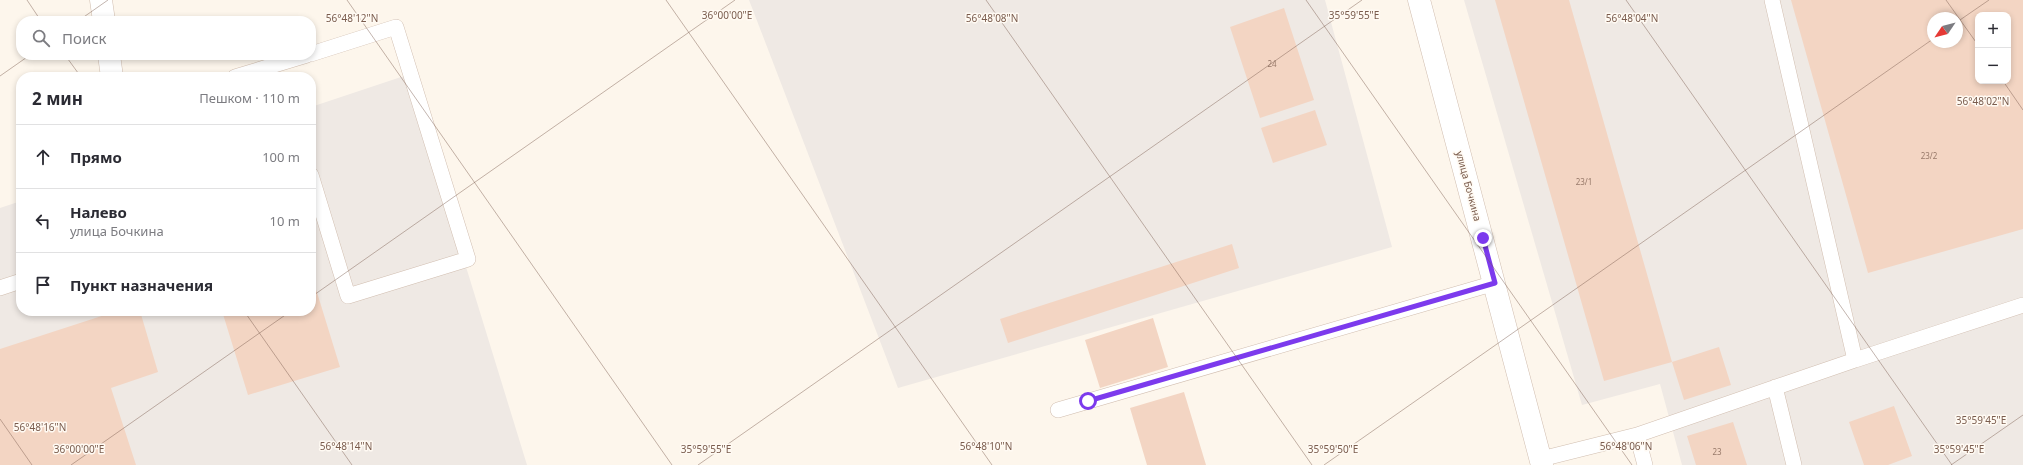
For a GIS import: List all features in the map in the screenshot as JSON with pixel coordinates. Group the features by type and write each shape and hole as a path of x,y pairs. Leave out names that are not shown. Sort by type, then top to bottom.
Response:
{"street":[{"path":"101,0 103,16"},
{"name":"улица Бочкина","path":"1419,0 1542,462"},
{"path":"110,60 111,72"}],"lane":[{"path":"1772,0 1855,360"},
{"path":"316,52 396,27 468,259 348,296 316,191"},
{"path":"279,71 298,60"},
{"path":"0,288 16,283"},
{"path":"1058,410 1495,283"},
{"path":"1542,462 1637,435 1855,360 2023,305"},
{"path":"1775,388 1794,465"},
{"path":"1637,435 1645,465"}],"shaded area":[{"path":"749,0 1325,0 1392,247 898,388"},
{"path":"1464,0 2023,0 2023,465 1682,465 1660,384 1582,405"},
{"path":"407,75 527,465 0,465 0,208 16,203 16,316 316,316 316,105"}],"building":[{"path":"1495,0 1569,0 1672,362 1604,381"},
{"path":"1791,0 2023,0 2023,229 1868,273"},
{"path":"1284,8 1314,100 1260,118 1230,27"},
{"path":"1315,110 1327,145 1273,163 1261,128"},
{"path":"1232,244 1239,268 1008,343 1000,319"},
{"path":"316,289 340,367 248,395 224,316 316,316"},
{"path":"102,316 141,316 158,372 111,388 136,465 0,465 0,349"},
{"path":"1153,318 1168,367 1100,388 1085,340"},
{"path":"1719,347 1731,385 1684,400 1672,362"},
{"path":"1184,392 1206,465 1147,465 1130,408"},
{"path":"1894,406 1912,456 1888,465 1864,465 1849,422"},
{"path":"1733,422 1747,465 1696,465 1687,436"}],"route":[{"path":"1088,401 1495,283 1483,238"}]}
